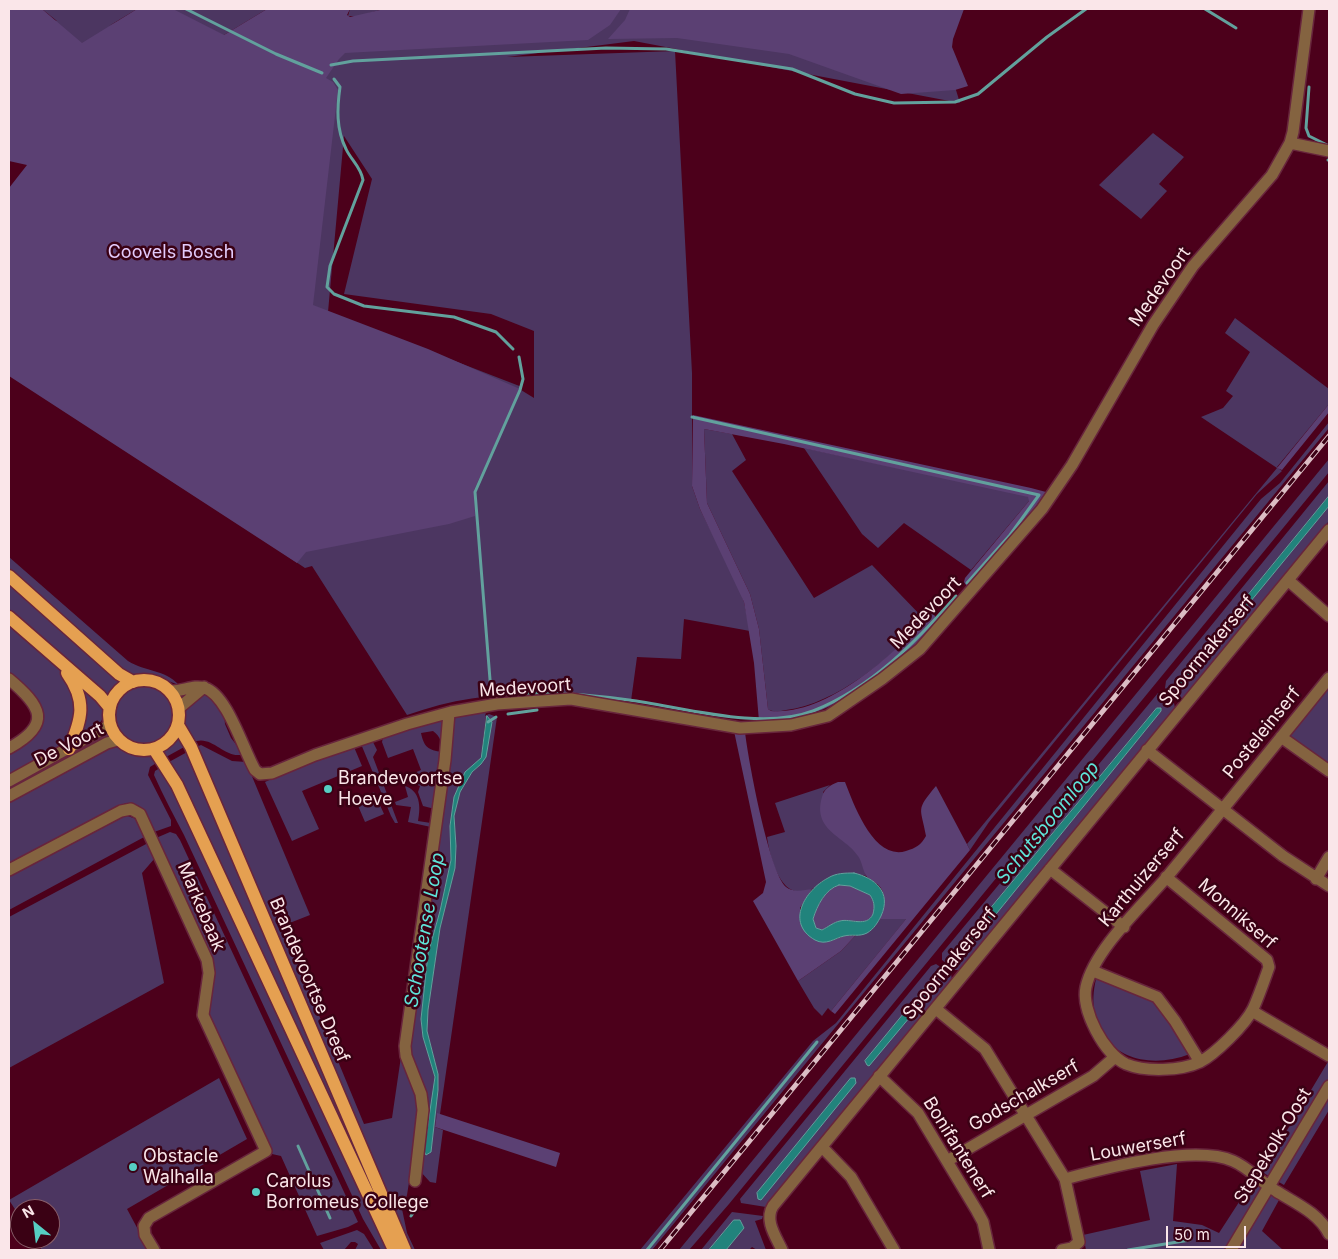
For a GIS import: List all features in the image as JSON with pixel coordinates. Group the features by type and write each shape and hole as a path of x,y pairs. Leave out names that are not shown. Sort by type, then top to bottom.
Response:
{"main road":[{"path":"9,576 119,674 133,682"},
{"path":"9,617 110,708"},
{"path":"57,659 77,687 80,703 81,718 68,748"},
{"path":"153,681 170,691 179,708 178,725 170,740 154,749 136,750 118,740 110,726 110,708 118,692 133,682 153,681"},
{"name":"Brandevoortse Dreef","path":"178,725 191,747 405,1250"},
{"name":"Brandevoortse Dreef","path":"154,749 177,785 394,1250"}],"street":[{"name":"Medevoort","path":"204,687 215,693 224,706 251,763 260,774 272,773 315,755 449,713 497,704 571,700 740,728 791,725 828,716 882,679 920,649 1042,509 1072,465 1153,325 1211,246 1272,175 1290,143 1297,114 1310,9"},
{"path":"1290,143 1329,151"},
{"name":"Spoormakerserf","path":"782,1250 770,1223 770,1212 879,1076 1147,750 1290,580 1329,530"},
{"path":"1290,580 1329,616"},
{"path":"9,678 36,705 37,719 34,730 26,738 9,748"},
{"name":"Posteleinserf","path":"1221,810 1329,678"},
{"path":"170,691 204,687"},
{"path":"179,708 204,687"},
{"path":"415,1181 423,1110 421,1094 406,1056 405,1046 445,760 449,713"},
{"name":"De Voort","path":"9,780 110,726"},
{"path":"1281,737 1329,771"},
{"name":"De Voort","path":"9,796 107,743 118,740"},
{"path":"1147,750 1221,810 1316,879 1329,886"},
{"name":"Markebaak","path":"9,870 121,811 131,809 140,814 207,960 209,973 203,1015 266,1151 149,1218 144,1226 145,1235 154,1250"},
{"name":"Karthuizerserf","path":"1115,1057 1097,1034 1090,1018 1086,988 1093,970 1103,950 1221,810"},
{"path":"1316,879 1329,857"},
{"path":"1050,869 1124,927"},
{"name":"Monnikserf","path":"1166,877 1268,960 1269,967 1252,1011"},
{"path":"1093,970 1157,997 1175,1021 1200,1062"},
{"path":"936,1009 985,1049 1024,1116 1065,1180 1079,1242 1072,1248 1062,1250"},
{"path":"1115,1057 1126,1064 1166,1070 1180,1069 1200,1062 1220,1049 1252,1011 1329,1056"},
{"name":"Godschalkserf","path":"947,1161 1093,1076 1115,1057"},
{"name":"Bonifantenerf","path":"879,1076 914,1106 983,1222 988,1250"},
{"name":"Stepekolk-Oost","path":"1231,1250 1326,1099 1329,1086"},
{"path":"823,1148 851,1177 894,1250"},
{"name":"Louwerserf","path":"1065,1180 1106,1168 1186,1154 1208,1154 1234,1161 1269,1187 1312,1213 1325,1226 1329,1234"}],"green space":[{"path":"9,9 57,21 42,9 137,9 109,26 142,9 267,9 224,35 229,42 289,9 344,19 356,16 348,16 350,9 384,9 369,13 392,9 962,9 944,51 960,103 634,41 507,57 675,51 692,373 692,486 700,509 739,587 750,631 684,619 681,659 637,657 631,701 546,693 518,694 463,700 407,715 312,566 305,568 9,370 35,161","holes":["344,136 372,179 344,294 491,314 534,331 534,398 521,390 522,387 328,312"]},
{"name":"Coovels Bosch","path":"9,9 42,9 82,43 137,9 173,9 224,35 267,9 350,9 347,15 350,17 384,9 621,9 610,25 588,40 345,53 326,78 333,82 338,90 313,305 428,349 520,389 474,490 475,516 449,524 306,552 297,563 9,376 9,188 27,165 9,161"},
{"path":"630,9 964,9 952,47 968,86 955,90 901,94 789,54 677,38 608,39 625,20"},
{"path":"1153,133 1184,157 1159,184 1167,191 1141,219 1099,185"},
{"path":"1235,318 1329,389 1329,404 1277,467 1282,471 1257,494 989,822 970,850 967,844 1277,468 1201,417 1223,408 1233,396 1226,391 1250,352 1225,333"},
{"path":"1329,404 1329,412 1282,470 1277,468"},
{"path":"693,415 1046,492 1027,519 968,588 964,582 965,578 1029,501 1028,497 784,444 704,429 707,503 750,594 759,629 768,709 771,711 793,710 815,703 838,692 881,662 932,612 939,622 915,646 888,668 844,698 822,710 805,715 786,719 759,721 754,663 744,602 700,509 692,486"},
{"path":"1329,422 1329,428 652,1250 640,1250 813,1041 836,1023 1261,499 1280,483"},
{"path":"704,429 732,434 746,460 732,471 814,598 872,565 925,620 897,649 880,663 844,689 824,699 786,710 774,711 768,709 759,629 750,594 707,503"},
{"path":"804,448 1025,495 1030,498 971,570 904,523 878,548 862,534"},
{"path":"1329,459 1329,472 729,1204 689,1250 679,1250"},
{"path":"1329,481 1329,496 1178,681 1181,686 1329,506 1329,521 1183,698 1178,699 1165,688 1166,681"},
{"path":"9,557 128,661 161,673 179,685 155,676 127,674 9,569"},
{"path":"9,583 122,681 108,697 9,613"},
{"path":"9,625 50,658 64,673 72,689 75,715 70,731 61,746 9,776 9,751 23,744 38,702 34,695 9,672"},
{"path":"1329,682 1329,766 1284,738"},
{"path":"79,685 104,708 104,714 100,724 77,739"},
{"path":"145,686 156,688 169,699 174,715 172,726 161,739 145,744 134,742 121,731 116,715 118,704 129,691"},
{"path":"1158,693 1162,693 1174,703 1175,708 961,970 955,970 942,960 942,953","holes":["1157,708 1161,711 962,956 956,950"]},
{"path":"204,694 209,694 224,712 225,724 231,738 242,752 240,755 228,753 205,741 192,743 183,722 184,709"},
{"path":"487,709 485,716 489,714 497,717 440,1114 437,1114 435,1127 443,1130 436,1183 430,1182 420,1171 425,1113 408,1048 435,809 423,806 418,792 420,786 415,784 412,774 421,770 413,749 388,758 382,742 383,738 409,729","holes":["486,717 492,722 481,764 472,772 460,792 454,816 455,868 440,928 428,1010 427,1031 438,1074 438,1090 431,1152 426,1155 435,1077 423,1037 421,1019 428,954 451,860 450,826 454,797 465,772 481,758","433,731 441,740 442,752 430,749 424,742 421,733"]},
{"path":"108,731 111,736 9,792 9,783"},
{"path":"734,731 745,732 760,814 779,877 789,889 799,891 812,889 800,908 800,923 831,941 844,936 855,936 841,951 798,981 753,901 763,893 766,882"},
{"path":"179,737 186,746 166,757 163,751"},
{"path":"372,740 377,750 373,757 398,823 395,823 391,816 361,744"},
{"path":"201,745 232,761 246,762 310,915 282,926 364,1124 392,1118 403,1043 417,1089 420,1113 407,1195 402,1209 407,1233 415,1250 407,1250 194,748"},
{"path":"117,746 134,753 153,756 158,762 150,767 148,775 171,820 171,826 154,832 139,806 126,803 9,865 9,798 102,748"},
{"path":"354,747 362,766 302,791 319,829 292,841 265,782 317,758"},
{"path":"189,751 398,1244 169,762"},
{"path":"163,766 392,1250 381,1250 363,1219 184,835 154,775 155,771"},
{"path":"845,782 860,817 875,840 884,848 895,852 913,849 926,836 921,814 922,805 936,786 970,850 835,1014 831,1011 906,919 879,919 884,903 882,890 879,885 867,877 859,858 852,849 831,832 822,818 820,808 823,794 832,784"},
{"path":"830,785 823,792 864,865 866,876 854,874 837,875 826,879 812,889 801,892 792,890 785,885 774,867 767,837 785,832 775,803"},
{"path":"405,786 414,791 418,800 418,821 431,823 431,827 408,822 411,807 396,805 395,802 408,797"},
{"path":"374,792 384,814 365,822 356,801"},
{"path":"125,815 139,820 146,836 9,910 9,876"},
{"path":"170,832 176,834 180,840 358,1222 348,1227 317,1236 281,1156 272,1154 208,1018 214,971 156,838"},
{"path":"148,843 155,858 142,873 164,983 9,1068 9,917"},
{"path":"839,885 850,886 870,895 874,904 873,914 867,921 863,922 844,920 833,923 822,930 816,928 813,919 819,904 830,890"},
{"path":"907,918 831,1011 828,1008 822,1016 814,1008 798,981 841,951 855,936 873,928 879,919"},
{"path":"936,964 951,974 952,980 766,1207 741,1203 740,1199 931,966"},
{"path":"1096,979 1145,997 1159,1005 1190,1054 1169,1060 1149,1060 1131,1057 1116,1048 1104,1036 1096,1020 1093,1001"},
{"path":"1329,1060 1329,1110 1284,1185 1262,1172"},
{"name":"Obstacle Walhalla","path":"219,1078 247,1139 127,1209 149,1250 42,1250 60,1249 60,1199 11,1199"},
{"path":"437,1113 560,1153 556,1167 435,1127"},
{"path":"1177,1164 1173,1221 1202,1225 1219,1233 1252,1182 1279,1200 1262,1231 1283,1250 1086,1250 1083,1235 1150,1220 1140,1171"},
{"path":"732,1212 763,1216 762,1219 755,1221 766,1250 757,1250 752,1247 749,1250 726,1250 744,1228 740,1221 735,1220 709,1250 701,1250"},
{"path":"357,1230 364,1234 374,1250 355,1250 358,1244 351,1242 344,1250 324,1250 320,1243"}],"water":[{"path":"1329,496 1329,506 1181,686 1178,681"},
{"path":"1157,708 1161,708 1161,711 962,956 957,956 956,950"},
{"path":"487,716 492,722 486,757 472,772 460,792 454,816 455,868 440,928 428,1010 427,1031 438,1074 438,1090 431,1152 426,1155 424,1151 435,1077 423,1037 421,1019 428,954 451,860 450,826 454,797 465,772 481,758"},
{"path":"854,873 875,882 883,893 884,907 876,925 872,930 864,934 844,936 827,942 815,940 806,933 801,925 800,916 806,898 812,890 831,876","holes":["839,885 850,886 870,895 874,906 873,914 870,918 863,922 844,920 833,923 822,930 816,928 813,919 819,904 826,894"]},
{"path":"934,977 940,981 869,1066 867,1065 865,1061"},
{"path":"851,1078 855,1078 856,1083 761,1200 758,1199 757,1193"},
{"path":"734,1220 740,1220 744,1228 726,1250 709,1250"}],"waterway":[{"name":"Schootense Loop","path":"186,9 276,54 322,73"},
{"path":"331,65 353,61 606,48 666,49 792,69 855,94 894,103 955,102 978,94 1047,37 1086,9"},
{"path":"1205,9 1236,28"},
{"name":"Schootense Loop","path":"334,79 340,87 338,111 340,134 363,180 330,266 327,287 334,294 364,306 454,317 496,332 513,349"},
{"path":"1309,87 1306,128 1309,136 1327,145"},
{"name":"Schootense Loop","path":"491,692 475,492 520,390 523,379 519,357"},
{"path":"692,417 1039,495 1010,535 967,583"},
{"path":"505,694 552,693 582,695 629,700 721,716 770,719 792,717 813,711 834,701 873,677 908,647 956,596"},
{"path":"508,714 537,710"},
{"path":"488,722 496,717"},
{"path":"647,1250 817,1042"},
{"path":"298,1146 330,1218"},
{"name":"Schootense Loop","path":"411,1216 420,1203"},
{"path":"1128,1250 1190,1240"}],"railway":[{"path":"660,1250 1329,436"}],"place":[{"name":"Brandevoortse Hoeve","path":"328,789"},
{"name":"Obstacle Walhalla","path":"133,1167"},
{"name":"Carolus Borromeus College","path":"256,1192"}],"water label":[{"name":"Schutsboomloop","path":"1048,823"}]}
